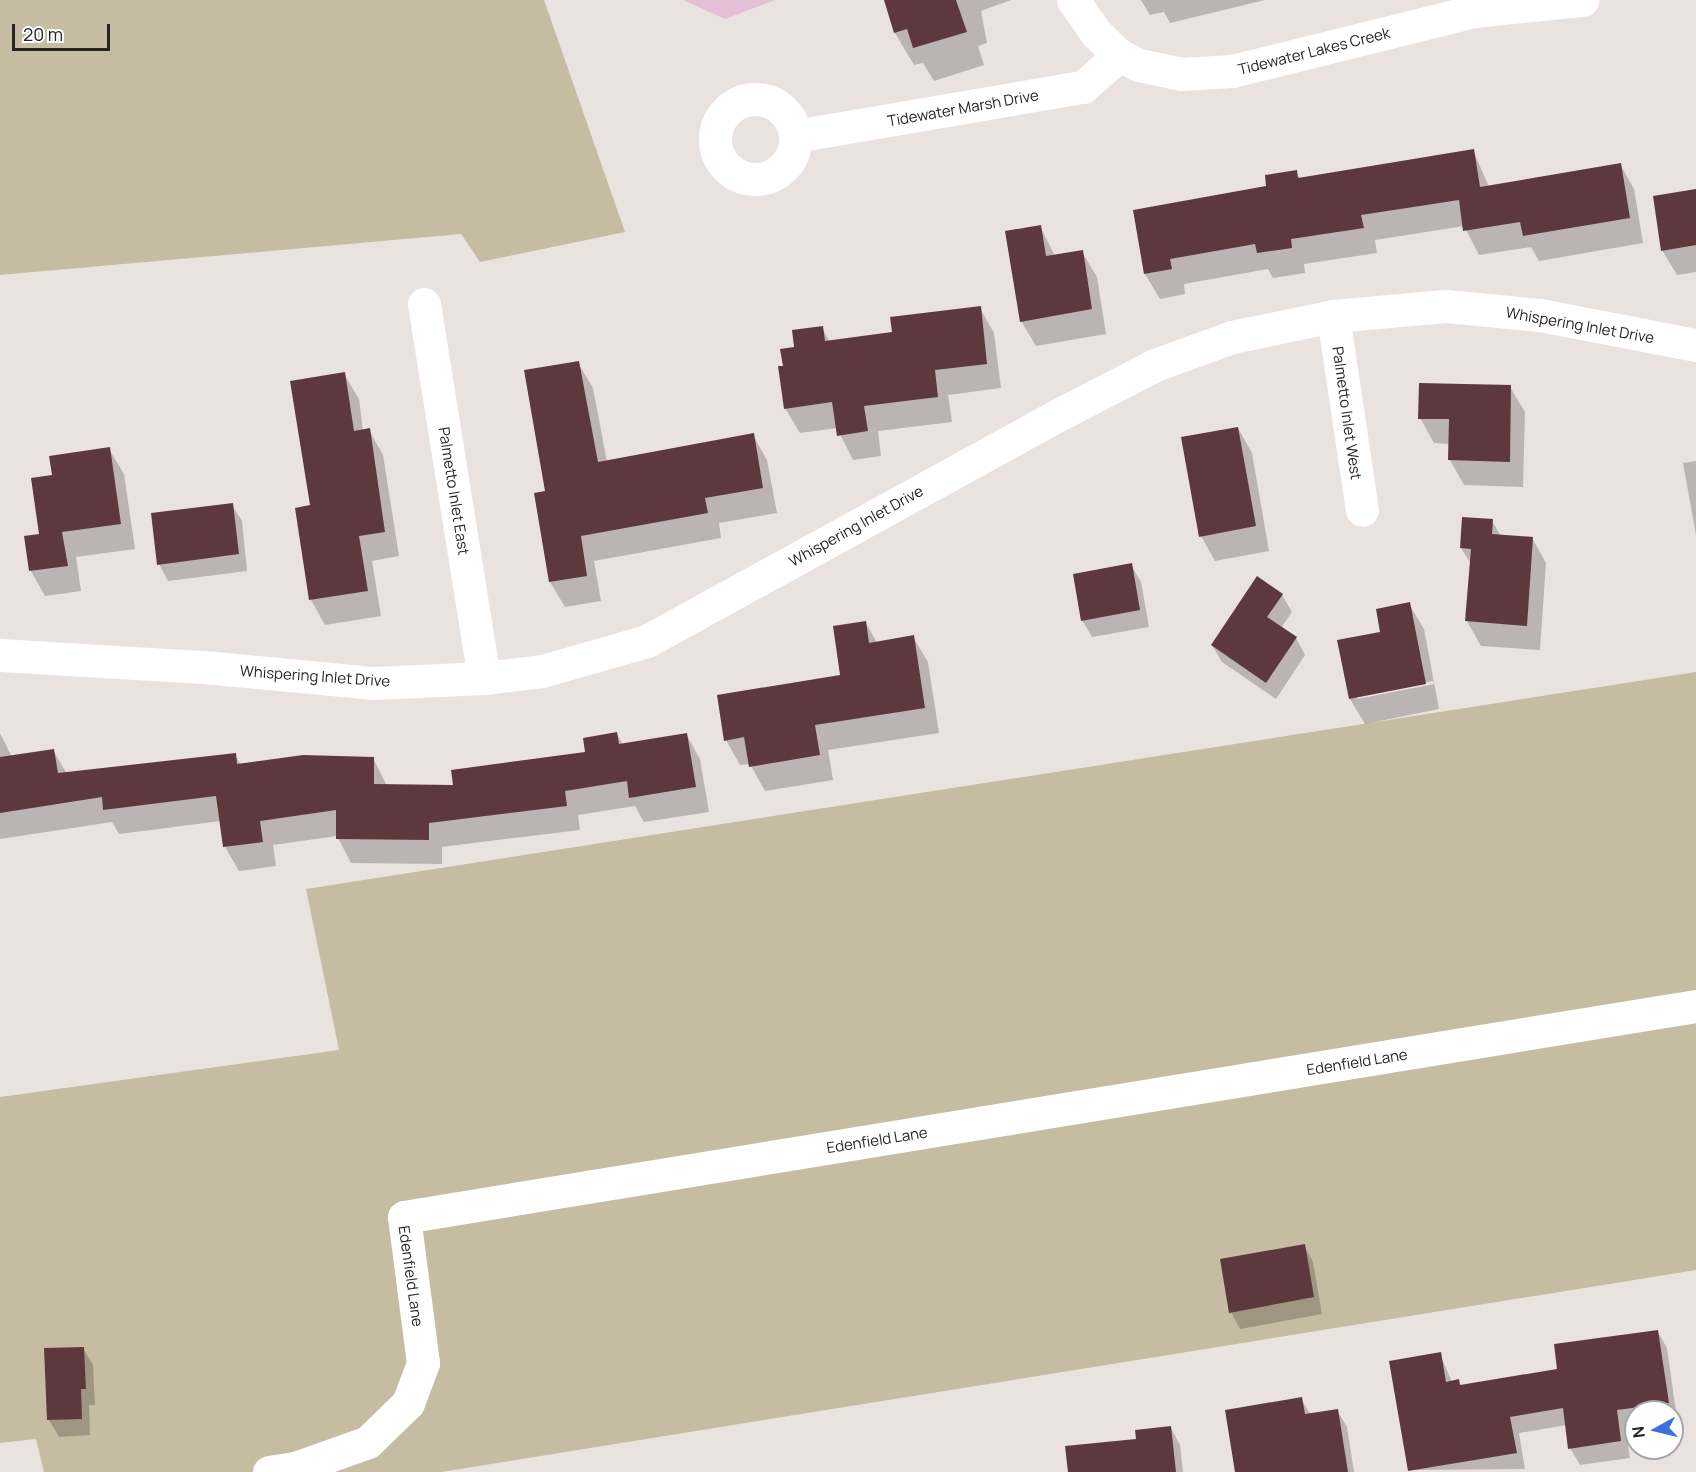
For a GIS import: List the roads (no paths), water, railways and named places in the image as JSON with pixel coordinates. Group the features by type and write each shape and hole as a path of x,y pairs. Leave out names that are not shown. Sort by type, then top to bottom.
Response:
{"street":[{"name":"Tidewater Lakes Creek","path":"1073,0 1096,33 1119,55 1139,65 1182,74 1232,71 1475,11 1582,0"},
{"name":"Tidewater Marsh Drive","path":"795,136 1083,87 1119,55"},
{"name":"Palmetto Inlet East","path":"424,304 484,678"},
{"name":"Whispering Inlet Drive","path":"0,655 204,667 374,683 484,678 542,671 647,641 1155,365 1232,337 1333,316 1446,306 1540,315 1696,345"},
{"name":"Palmetto Inlet West","path":"1333,316 1362,510"},
{"name":"Edenfield Lane","path":"269,1472 295,1468 368,1442 408,1403 423,1363 404,1217 1696,1006"}]}
